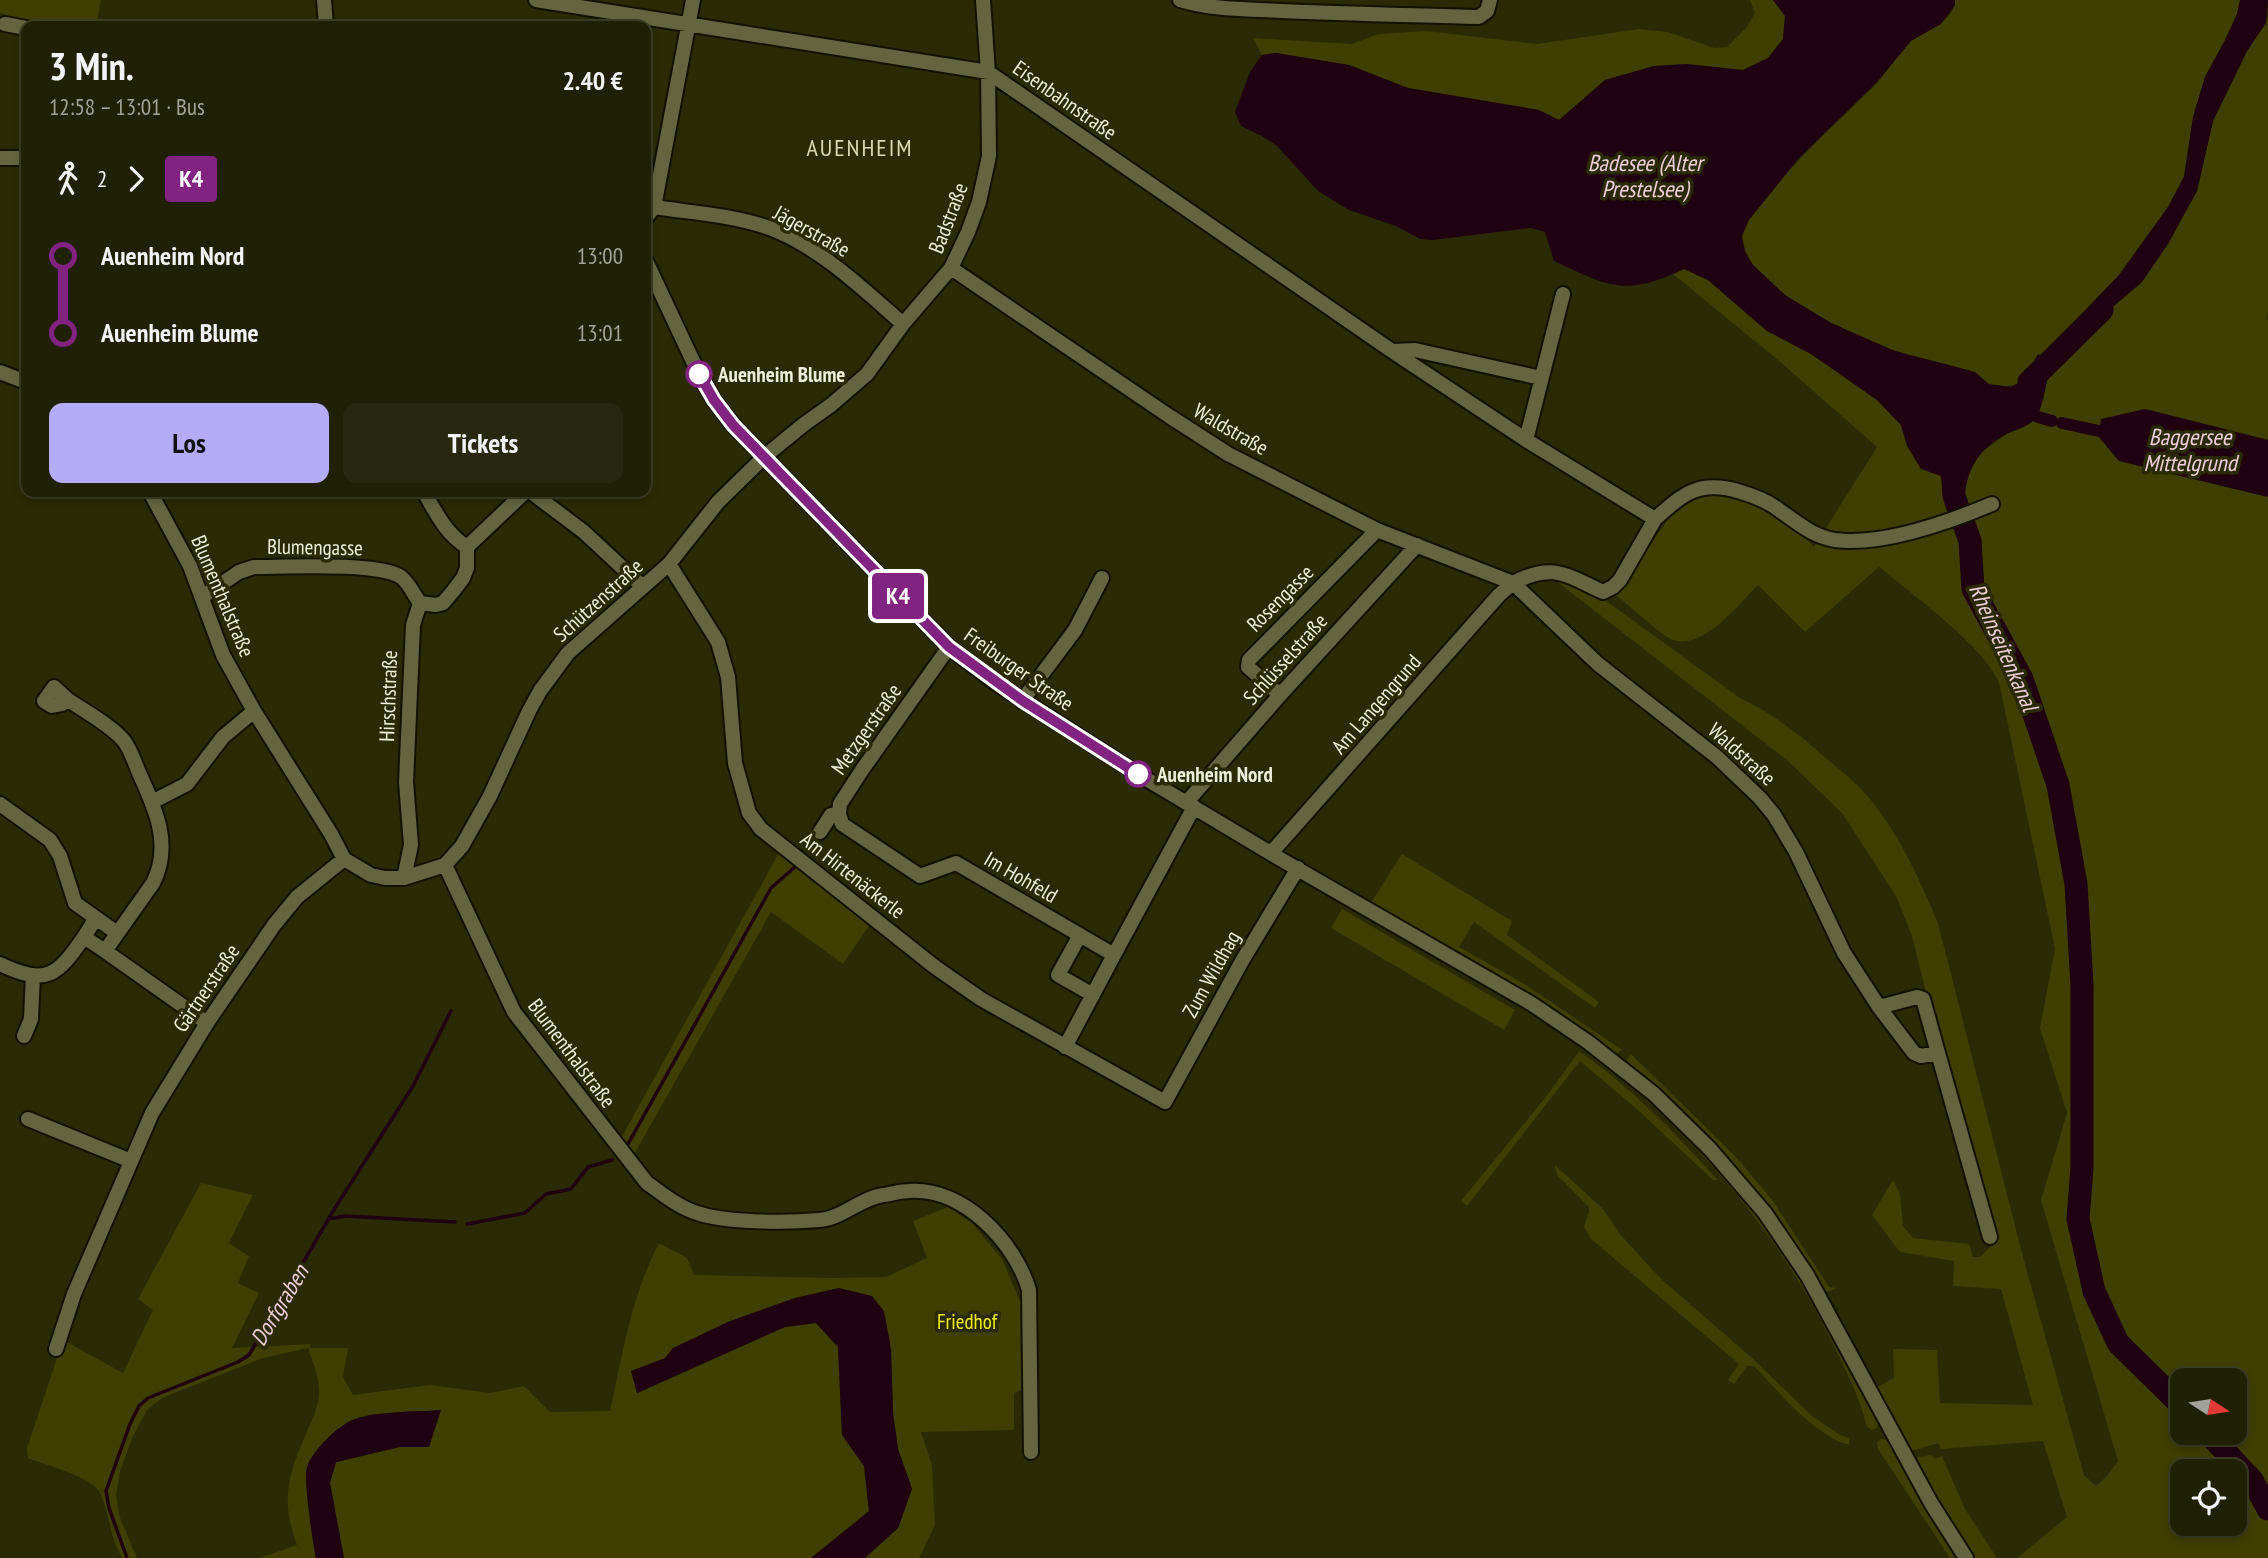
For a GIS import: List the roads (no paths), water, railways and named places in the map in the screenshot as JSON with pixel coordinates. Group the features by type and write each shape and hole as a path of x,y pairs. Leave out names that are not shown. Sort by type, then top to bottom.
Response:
{"street":[{"path":"324,0 326,21"},
{"name":"Eisenbahnstraße","path":"536,0 988,72 1392,351 1526,440 1655,519"},
{"path":"651,208 693,0"},
{"name":"Badstraße","path":"764,457 867,373 903,324 951,268 968,232 985,181 990,135 983,0"},
{"path":"1180,0 1246,9 1352,15 1479,17 1488,11 1490,0"},
{"path":"5,24 21,27"},
{"path":"0,158 21,158"},
{"name":"Jägerstraße","path":"651,213 731,218 774,230 841,270 903,324"},
{"name":"Waldstraße","path":"951,268 1213,445 1377,530 1514,583 1598,664 1717,757 1760,797 1796,852 1830,928 1878,1007 1914,1053 1921,1056 1938,1053"},
{"name":"Freiburger Straße","path":"651,271 710,394 733,425 949,647 1023,701 1190,805 1532,1004 1588,1042 1654,1094 1710,1149 1765,1213 1807,1275 1919,1482 1966,1558"},
{"path":"1526,440 1563,294"},
{"path":"1392,351 1415,350 1541,378"},
{"path":"0,372 21,380"},
{"name":"Schützenstraße","path":"444,865 462,846 490,796 540,691 568,653 669,564 718,502 764,457"},
{"path":"1514,583 1531,574 1547,571 1563,574 1603,592 1613,587 1655,519 1685,495 1705,486 1758,497 1808,531 1835,540 1871,540 1962,516 1992,504"},
{"name":"Blumenthalstraße","path":"153,497 190,566 223,655 344,859"},
{"path":"427,497 455,540 467,547"},
{"path":"420,603 443,603 463,579 467,568 467,547 520,497"},
{"path":"538,497 584,532 643,587"},
{"name":"Rosengasse","path":"1280,695 1248,667 1249,660 1377,530"},
{"name":"Schlüsselstraße","path":"1190,805 1280,695 1417,545"},
{"name":"Am Hirtenäckerle","path":"669,564 718,642 728,677 735,763 749,813 761,829 935,967 981,999 1165,1102"},
{"name":"Blumengasse","path":"202,597 239,572 254,567 366,568 392,572 402,578 420,603"},
{"path":"1023,701 1075,631 1102,579"},
{"name":"Am Langengrund","path":"1271,853 1499,596 1514,583"},
{"name":"Hirschstraße","path":"404,878 411,845 406,782 413,625 420,603"},
{"name":"Metzgerstraße","path":"820,832 831,815 839,814 840,803 949,647"},
{"path":"67,699 125,743 152,802 162,833 159,871 105,951"},
{"path":"152,802 187,784 223,737 254,711"},
{"path":"0,804 50,840 60,856 75,903 117,933"},
{"path":"1065,1047 1190,805"},
{"name":"Im Hohfeld","path":"839,814 842,824 920,876 956,863 1114,955"},
{"path":"344,859 371,874 404,878 444,865"},
{"name":"Gärtnerstraße","path":"56,1349 74,1294 152,1113 207,1023 274,925 297,897 344,859"},
{"name":"Blumenthalstraße","path":"444,865 514,1012 647,1183 675,1203 697,1213 716,1217 822,1220 873,1198 909,1191 933,1194 954,1201 991,1228 1015,1258 1029,1290 1031,1452"},
{"name":"Zum Wildhag","path":"1165,1102 1242,961 1298,869"},
{"path":"0,964 33,975 46,974 63,967 96,918"},
{"path":"1080,935 1058,975 1093,995"},
{"path":"84,937 207,1023"},
{"path":"24,1036 32,1019 33,975"},
{"path":"1878,1007 1917,997 1923,999 1990,1237"},
{"path":"28,1119 131,1161"}],"water":[{"name":"Badesee (Alter Prestelsee)","path":"1773,0 1955,0 1955,5 1941,24 1911,41 1877,82 1799,158 1749,220 1742,236 1745,251 1753,265 1785,295 1831,323 1895,351 1975,372 1989,384 2011,387 2024,380 2038,354 2051,361 2043,400 2035,419 1985,449 1970,473 1965,494 1945,496 1941,476 1921,469 1907,446 1901,425 1877,400 1811,354 1767,331 1708,280 1684,269 1664,278 1632,286 1604,282 1554,261 1545,232 1531,228 1433,240 1420,239 1396,226 1349,210 1318,191 1277,146 1241,126 1235,112 1250,72 1262,55 1276,53 1349,65 1408,88 1539,110 1559,120 1605,80 1654,66 1686,64 1743,70 1768,58 1783,39 1785,16"},
{"path":"2240,0 2268,0 2266,23 2247,51 2213,121 2197,191 2168,244 2142,282 2082,333 2071,325 2119,275 2168,207 2184,177 2193,117 2205,77 2237,14"},
{"name":"Baggersee Mittelgrund","path":"2145,409 2268,440 2268,497 2119,461 2098,436 2101,419"},
{"path":"839,1288 872,1296 884,1311 891,1349 893,1413 898,1449 912,1489 898,1528 865,1558 811,1558 869,1511 864,1466 842,1435 838,1347 816,1323 785,1327 637,1393 631,1371 665,1358 673,1348 728,1322 795,1298"},
{"path":"441,1410 429,1447 400,1447 336,1462 330,1483 344,1558 316,1558 306,1473 310,1460 320,1446 348,1422 365,1416"}],"waterway":[{"name":"Rheinseitenkanal","path":"2029,382 2102,310"},
{"path":"2038,417 2052,421"},
{"path":"2062,423 2099,431"},
{"name":"Rheinseitenkanal","path":"1952,466 1954,496 1970,541 1973,589 2022,679 2058,785 2076,884 2082,985 2082,1168 2078,1219 2094,1291 2118,1343 2170,1394"},
{"path":"628,1144 771,888 795,867"},
{"name":"Dorfgraben","path":"127,1558 109,1508 106,1491 139,1406 148,1398 238,1362 249,1355 335,1208 413,1086 451,1011"},
{"path":"467,1224 525,1213 546,1194 571,1189 588,1167 612,1160"},
{"path":"329,1219 345,1216 455,1222"},
{"name":"Rheinseitenkanal","path":"2220,1446 2252,1480 2268,1509"}],"place":[{"name":"Auenheim Blume","path":"699,374"},
{"name":"Auenheim Nord","path":"1138,774"}],"district":[{"name":"AUENHEIM","path":"860,147"}],"park label":[{"name":"Friedhof","path":"967,1321"}]}
